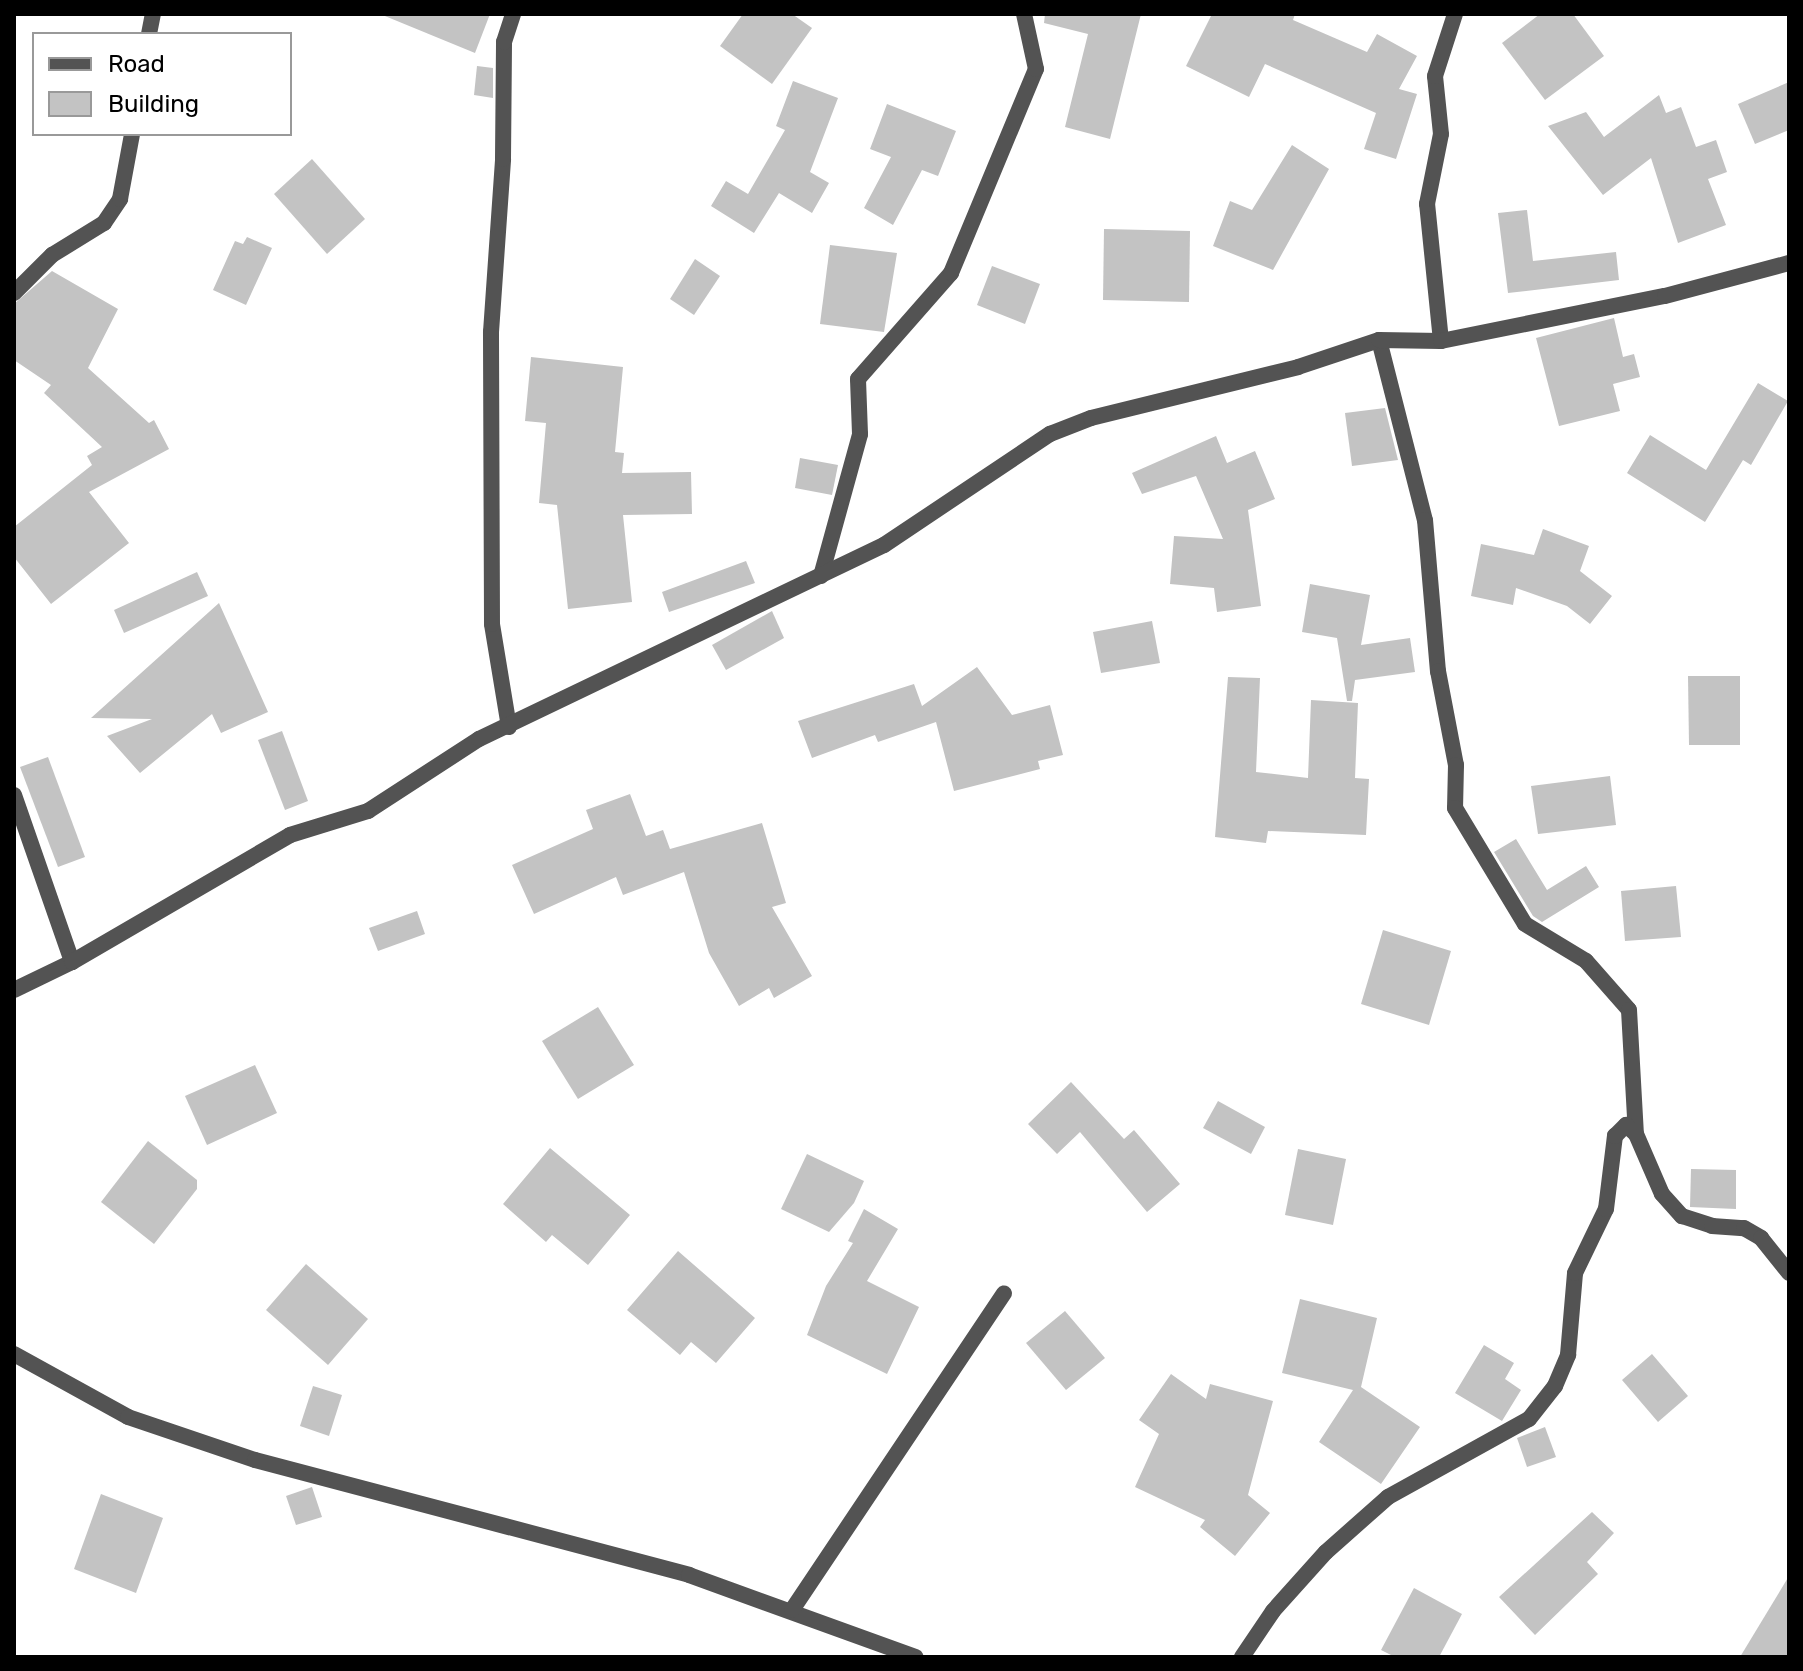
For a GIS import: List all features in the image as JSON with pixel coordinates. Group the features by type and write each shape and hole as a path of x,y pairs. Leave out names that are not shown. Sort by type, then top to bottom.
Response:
{"street":[{"path":"509,727 492,624 491,332 503,159 504,42 513,14"},
{"path":"821,576 860,434 858,379 951,273 1036,69 1024,14"},
{"path":"1441,341 1427,204 1441,134 1435,76 1455,14"},
{"path":"14,293 52,255 104,223 120,199 132,136"},
{"path":"14,990 72,962 290,835 368,811 432,766 884,545 1050,434 1091,418 1298,367 1379,340 1441,341 1665,296 1789,263"},
{"path":"1379,340 1425,520 1438,671 1456,765 1455,808 1525,924 1586,961 1629,1010 1636,1134 1662,1194 1682,1216 1712,1226 1744,1228 1761,1238 1789,1273"},
{"path":"14,795 72,962"},
{"path":"1242,1657 1273,1611 1326,1552 1388,1497 1529,1419 1555,1386 1568,1355 1575,1273 1606,1209 1615,1136 1626,1125 1636,1134"},
{"path":"792,1610 1004,1293"},
{"path":"14,1354 128,1417 255,1460 617,1554 792,1610 916,1657"}],"building":[{"path":"380,14 490,14 475,53"},
{"path":"743,14 792,14 812,28 772,84 720,46"},
{"path":"1045,14 1141,14 1110,139 1065,127 1088,34 1044,23"},
{"path":"1212,14 1295,14 1293,20 1367,52 1377,34 1417,56 1399,89 1417,94 1396,159 1364,149 1376,113 1265,64 1249,97 1186,66"},
{"path":"1540,14 1573,14 1604,56 1545,100 1502,43"},
{"path":"477,66 493,68 493,98 474,95"},
{"path":"793,81 838,98 810,172 829,183 812,213 779,193 754,233 711,206 726,181 748,194 785,130 776,126"},
{"path":"1789,82 1789,130 1755,144 1738,104"},
{"path":"1659,95 1666,113 1681,107 1696,147 1716,140 1727,172 1708,179 1726,225 1678,243 1651,158 1603,195 1548,126 1586,112 1604,137"},
{"path":"887,104 956,131 938,176 922,170 893,225 864,208 891,157 870,149"},
{"path":"1292,145 1329,169 1273,270 1213,246 1230,201 1252,210"},
{"path":"312,159 365,219 327,254 274,194"},
{"path":"1527,210 1533,261 1616,252 1619,280 1508,293 1498,213"},
{"path":"1104,229 1190,231 1189,302 1103,300"},
{"path":"247,237 272,248 246,305 213,290 235,241 243,244"},
{"path":"830,245 897,253 884,332 820,324"},
{"path":"695,259 720,276 694,315 670,299"},
{"path":"992,266 1040,284 1025,324 977,305"},
{"path":"52,271 118,309 88,368 149,423 154,420 169,449 89,492 129,543 51,604 14,557 14,527 92,465 87,456 102,447 44,393 51,385 14,360 14,304"},
{"path":"1614,318 1623,357 1634,354 1640,377 1613,384 1620,411 1559,426 1536,338"},
{"path":"531,357 623,367 615,452 624,453 622,473 691,472 692,514 623,515 632,602 568,609 557,505 539,503 546,423 525,421"},
{"path":"1758,383 1788,401 1751,465 1743,460 1705,522 1627,473 1650,435 1706,470"},
{"path":"1385,408 1398,460 1352,466 1345,413"},
{"path":"1216,436 1227,463 1255,451 1275,499 1248,510 1261,606 1217,612 1214,588 1170,584 1174,536 1223,539 1196,476 1142,494 1132,473"},
{"path":"800,458 838,465 832,495 795,488"},
{"path":"1543,529 1589,546 1580,571 1612,596 1590,624 1567,606 1516,588 1513,605 1471,596 1481,544 1534,555"},
{"path":"746,561 755,583 669,612 662,592"},
{"path":"197,572 208,596 124,633 114,610"},
{"path":"1310,584 1370,595 1361,645 1410,638 1415,672 1355,680 1352,701 1347,701 1337,638 1302,632"},
{"path":"219,603 268,712 221,733 212,714 140,773 107,736 152,719 91,718"},
{"path":"772,611 784,638 726,670 712,645"},
{"path":"1152,621 1160,663 1101,673 1093,632"},
{"path":"977,667 1012,715 1050,705 1063,755 1038,761 1040,769 954,791 936,722 878,742 875,735 812,758 798,721 914,684 922,706"},
{"path":"1688,676 1740,676 1740,745 1689,745"},
{"path":"1228,677 1260,678 1256,772 1308,778 1311,700 1358,703 1355,778 1369,779 1366,835 1268,831 1266,843 1215,837"},
{"path":"282,731 308,801 285,810 258,740"},
{"path":"48,757 85,857 58,867 20,767"},
{"path":"1610,776 1616,825 1538,834 1531,786"},
{"path":"630,794 646,836 663,830 670,849 762,823 786,903 772,907 812,976 774,998 769,988 739,1006 709,953 684,872 623,895 616,877 534,914 512,865 593,829 586,810"},
{"path":"1516,839 1547,890 1586,866 1599,887 1542,922 1533,916 1494,852"},
{"path":"1676,886 1681,937 1625,941 1621,891"},
{"path":"417,911 425,934 378,951 369,928"},
{"path":"1383,930 1451,951 1429,1025 1361,1004"},
{"path":"598,1007 634,1065 578,1099 542,1041"},
{"path":"255,1065 277,1113 207,1145 185,1096"},
{"path":"1071,1082 1124,1139 1134,1130 1180,1184 1147,1212 1080,1132 1057,1154 1028,1124"},
{"path":"1218,1101 1265,1127 1251,1154 1203,1128"},
{"path":"148,1141 197,1180 197,1189 154,1244 101,1202"},
{"path":"550,1148 630,1215 588,1265 552,1235 546,1242 503,1204"},
{"path":"1298,1149 1346,1159 1333,1225 1285,1215"},
{"path":"807,1154 864,1181 854,1203 829,1232 781,1209"},
{"path":"1691,1169 1736,1170 1736,1209 1690,1207"},
{"path":"864,1209 898,1229 867,1281 919,1307 887,1374 807,1335 826,1286 853,1243 848,1241"},
{"path":"678,1251 755,1318 716,1363 691,1342 680,1355 627,1310"},
{"path":"306,1264 368,1319 328,1365 266,1310"},
{"path":"1300,1299 1377,1318 1361,1387 1420,1427 1381,1484 1319,1442 1353,1390 1282,1373"},
{"path":"1065,1311 1105,1358 1066,1390 1026,1343"},
{"path":"1484,1345 1514,1363 1505,1379 1521,1390 1502,1421 1455,1393"},
{"path":"1652,1354 1688,1396 1658,1422 1622,1380"},
{"path":"1171,1374 1206,1399 1210,1384 1273,1401 1248,1495 1270,1513 1235,1556 1200,1527 1205,1520 1135,1487 1159,1434 1139,1420"},
{"path":"313,1386 342,1395 329,1436 300,1426"},
{"path":"1545,1427 1556,1457 1527,1467 1517,1438"},
{"path":"312,1487 322,1517 296,1525 286,1496"},
{"path":"101,1494 163,1518 136,1593 74,1569"},
{"path":"1592,1512 1614,1533 1587,1562 1598,1574 1535,1635 1499,1597"},
{"path":"1789,1576 1789,1657 1740,1657"},
{"path":"1414,1588 1462,1614 1439,1657 1395,1657 1381,1650"}]}
